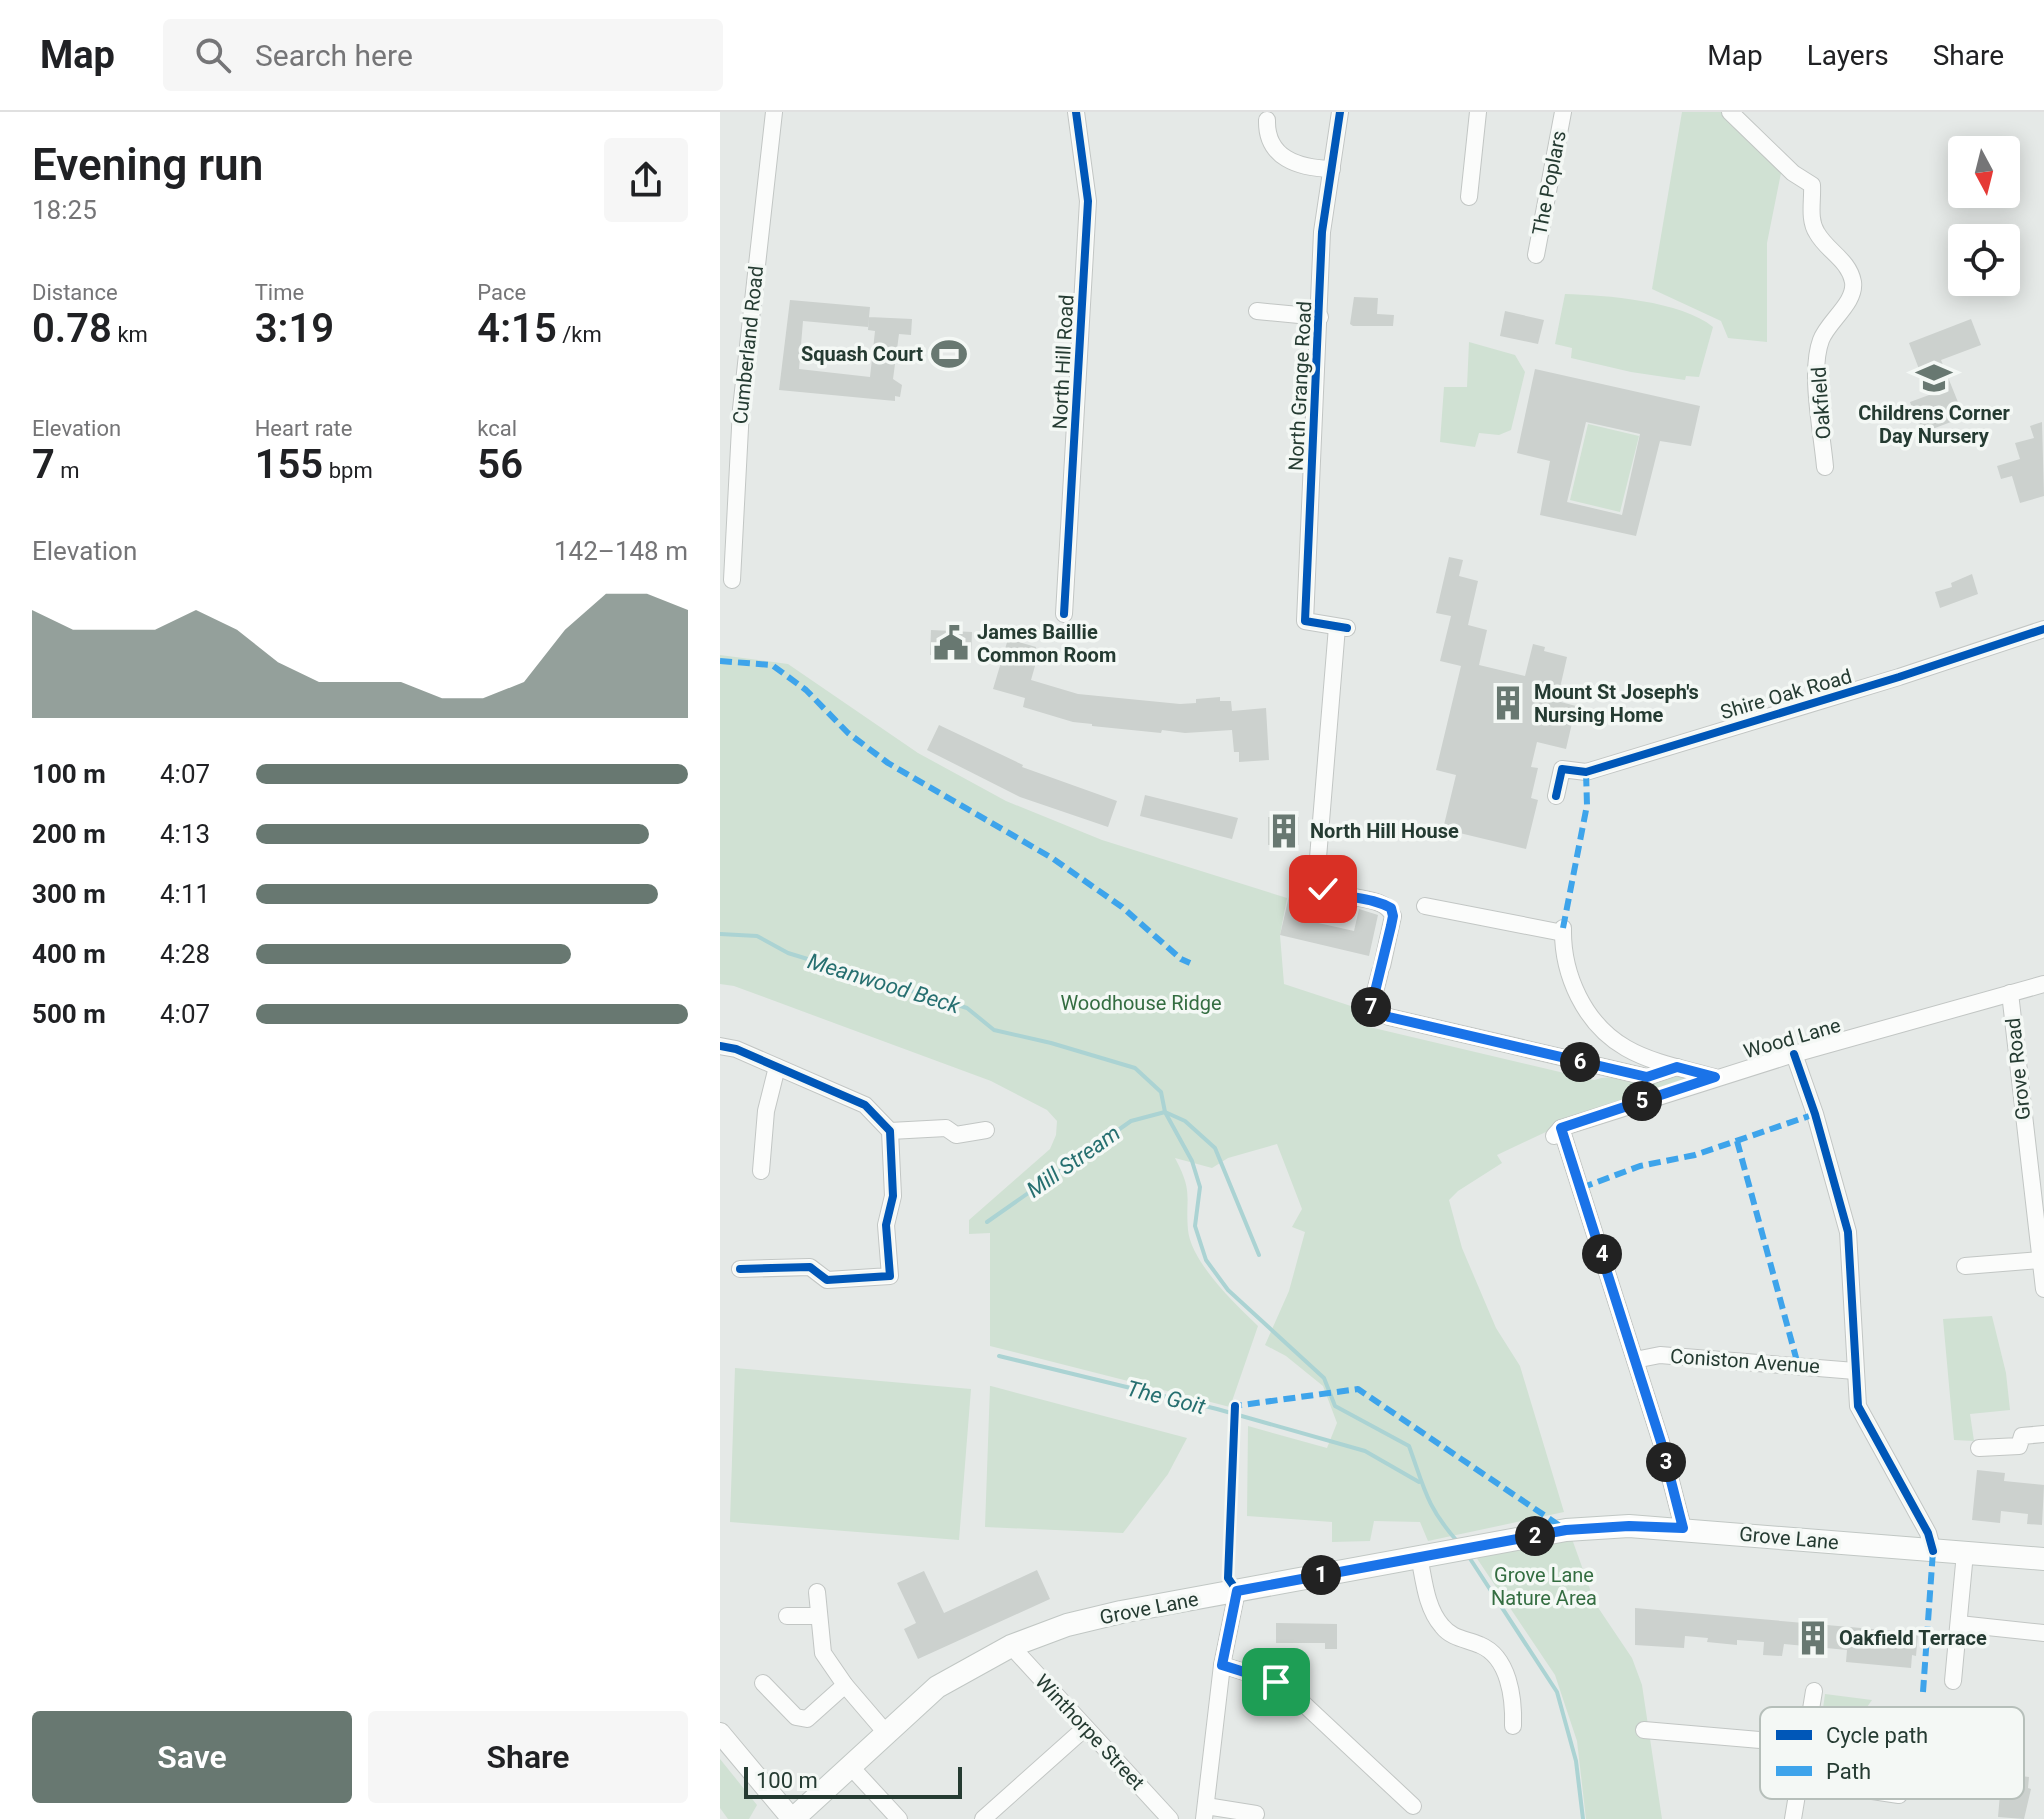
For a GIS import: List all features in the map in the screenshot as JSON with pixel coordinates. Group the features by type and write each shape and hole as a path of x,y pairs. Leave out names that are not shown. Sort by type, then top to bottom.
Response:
{"main road":[{"name":"Grove Lane","path":"792,1819 937,1687 1011,1646 1067,1625 1121,1612 1566,1530 1629,1526 2044,1559"}],"street":[{"name":"Cumberland Road","path":"732,580 741,409 774,112"},
{"name":"North Hill Road","path":"1064,614 1088,201 1076,112"},
{"name":"North Grange Road","path":"1340,112 1322,232 1305,621 1342,628 1316,882 1327,891 1380,902 1391,908 1393,916 1371,1008 1389,1017 1647,1077 1677,1067"},
{"path":"1469,197 1478,112"},
{"name":"The Poplars","path":"1536,255 1563,112"},
{"name":"Oakfield","path":"1730,112 1793,173 1812,185 1811,214 1816,232 1843,262 1853,282 1849,299 1821,339 1817,362 1825,467"},
{"path":"1267,120 1270,145 1279,154 1314,169 1332,169"},
{"path":"1257,311 1320,317"},
{"name":"Shire Oak Road","path":"1556,796 1562,769 1586,772 1899,677 2044,629"},
{"path":"1425,906 1563,930 1569,975 1586,1010 1625,1048 1715,1077"},
{"name":"Wood Lane","path":"1635,1360 1558,1132 1715,1077 2044,984"},
{"name":"Grove Road","path":"2010,993 2043,1274"},
{"path":"720,1046 865,1105 890,1131 893,1196 886,1225 890,1276 827,1280 810,1267 740,1269"},
{"path":"1794,1054 1815,1114 1848,1232 1858,1406 1928,1533 1933,1551"},
{"path":"761,1171 766,1111 777,1067"},
{"path":"890,1131 946,1128 956,1135 986,1130"},
{"path":"1965,1266 2043,1274"},
{"name":"Coniston Avenue","path":"1635,1360 1660,1355 1855,1371"},
{"path":"1635,1360 1683,1528"},
{"path":"1979,1448 2019,1446 2022,1436 2044,1434"},
{"path":"1953,1681 1965,1553"},
{"path":"1419,1556 1432,1611 1444,1629 1491,1651 1504,1666 1513,1726"},
{"path":"1237,1591 1222,1665 1205,1813 1256,1814"},
{"path":"817,1592 823,1653 845,1685 887,1734"},
{"path":"787,1616 818,1616"},
{"path":"1959,1624 2044,1633"},
{"name":"Winthorpe Street","path":"1011,1646 1170,1819"},
{"path":"1222,1665 1276,1682 1291,1692 1413,1806"},
{"path":"763,1683 796,1717 807,1719 845,1685"},
{"path":"1812,1707 1814,1691"},
{"path":"983,1819 1085,1728"},
{"path":"1644,1730 1760,1740"},
{"path":"720,1733 792,1819"},
{"path":"851,1767 899,1819"},
{"path":"1793,1819 1797,1799"}],"green space":[{"path":"1682,112 1722,112 1776,168 1782,168 1767,243 1767,342 1728,338 1721,321 1652,289"},
{"path":"1565,294 1642,301 1699,318 1713,327 1699,377 1686,376 1685,380 1631,372 1571,358 1572,348 1555,344"},
{"path":"1469,342 1515,355 1525,372 1511,430 1499,435 1479,433 1475,447 1440,442 1444,387 1467,387"},
{"path":"1588,424 1639,436 1620,512 1570,500"},
{"name":"Woodhouse Ridge","path":"720,655 788,664 918,753 1006,801 1102,840 1287,898 1280,935 1284,984 1360,1009 1361,1025 1594,1080 1611,1077 1638,1082 1676,1077 1689,1079 1599,1107 1497,1155 1502,1163 1449,1200 1462,1248 1496,1328 1520,1366 1564,1512 1428,1541 1420,1522 1374,1521 1370,1541 1332,1542 1332,1522 1247,1516 1248,1426 1327,1448 1337,1423 1323,1386 1286,1356 1265,1345 1289,1291 1305,1232 1292,1227 1302,1209 1277,1144 1228,1158 1212,1168 1175,1158 1187,1187 1188,1230 1197,1255 1216,1282 1258,1326 1230,1407 990,1346 990,1233 969,1234 969,1220 1050,1149 1056,1135 1057,1121 1047,1110 991,1081 734,986 720,984"},
{"path":"1992,1316 2006,1373 2010,1410 1970,1414 1974,1441 1954,1440 1943,1319"},
{"path":"735,1368 971,1389 959,1540 730,1522"},
{"path":"990,1386 1187,1438 1168,1474 1123,1533 985,1527"},
{"name":"Grove Lane Nature Area","path":"1572,1539 1595,1603 1632,1658 1642,1685 1662,1819 1586,1819 1577,1741 1555,1675 1476,1557"},
{"path":"1825,1694 1872,1700 1867,1707 1823,1707"},
{"path":"720,1759 757,1805 749,1819 728,1819 720,1808"}],"building":[{"path":"1354,297 1378,298 1377,314 1394,315 1393,326 1350,324"},
{"path":"790,300 870,307 869,317 912,319 911,335 899,334 893,379 902,385 900,397 895,396 895,401 779,390","holes":["869,317 868,330 875,331 870,377 799,369 803,321 868,327"]},
{"path":"1505,311 1544,320 1538,344 1500,336"},
{"path":"1971,319 1981,345 1941,360 1964,417 1922,433 1910,402 1929,395 1909,343"},
{"path":"1535,369 1700,406 1691,446 1660,441 1636,536 1540,515 1550,461 1517,453","holes":["1586,422 1640,434 1622,515 1567,502"]},
{"path":"2042,422 2044,496 2020,503 2012,476 2001,479 1997,466 2020,459 2015,443 2034,438 2030,426"},
{"name":"Mount St Joseph's Nursing Home","path":"1449,557 1463,560 1459,576 1478,581 1468,625 1487,630 1479,665 1525,676 1533,644 1545,647 1544,651 1567,657 1557,701 1576,706 1566,749 1537,742 1531,767 1538,768 1531,798 1538,800 1526,849 1443,829 1456,775 1436,770 1461,666 1440,661 1451,616 1436,613"},
{"path":"1972,574 1978,594 1940,608 1935,592 1952,587 1951,583"},
{"name":"James Baillie Common Room","path":"931,630 972,632 971,657 930,655"},
{"path":"1008,639 1036,647 1033,658 1037,659 1031,680 1078,694 1180,704 1220,697 1220,701 1231,701 1232,711 1266,708 1269,760 1239,762 1239,752 1234,752 1232,730 1185,733 1162,730 1161,733 1092,726 1023,707 1025,698 993,689"},
{"path":"939,725 1022,767 1117,801 1108,827 1020,797 927,750"},
{"path":"1145,795 1238,818 1232,839 1140,816"},
{"name":"North Hill House","path":"1268,817 1299,817 1299,845 1268,845"},
{"path":"1290,892 1310,896 1305,920 1354,931 1359,909 1378,915 1369,956 1280,935"},
{"path":"1977,1470 2005,1473 2004,1481 2044,1485 2042,1525 2027,1524 2028,1514 2001,1511 2000,1523 1972,1520"},
{"path":"1037,1570 1050,1599 918,1659 904,1629 916,1623 897,1583 924,1571 944,1613"},
{"name":"Oakfield Terrace","path":"1635,1608 1918,1633 1916,1656 1912,1655 1911,1668 1846,1662 1847,1650 1784,1644 1782,1656 1763,1655 1764,1642 1737,1640 1737,1645 1685,1636 1684,1648 1635,1645"},
{"path":"1276,1623 1337,1624 1337,1649 1325,1649 1325,1643 1276,1643"},
{"path":"2024,1776 2029,1777 2028,1788 2031,1789 2024,1819 1998,1817 2000,1799 2024,1799"}],"waterway":[{"name":"Meanwood Beck","path":"720,934 757,936 788,953 967,1008 994,1030 1135,1068 1161,1092 1165,1112 1192,1161 1200,1187 1195,1226 1206,1260 1228,1290 1324,1378 1335,1406 1409,1446 1432,1506 1457,1541"},
{"name":"Mill Stream","path":"987,1222 1131,1121 1165,1112 1185,1121 1215,1148 1259,1255"},
{"name":"The Goit","path":"999,1356 1217,1409 1365,1451 1419,1482"},
{"name":"Meanwood Beck","path":"1467,1554 1557,1692 1576,1761 1583,1819"}],"marked path":[{"path":"720,661 772,665 806,690 848,733 888,763 1052,858 1122,907 1181,959 1190,963"},
{"path":"1563,928 1587,805 1586,772"},
{"path":"1581,1188 1640,1166 1695,1155 1815,1114"},
{"path":"1737,1141 1798,1365"},
{"path":"1234,1411 1235,1406 1358,1389 1566,1530"},
{"path":"1923,1692 1933,1551"}],"cycle path":[{"path":"1064,614 1088,201 1076,112"},
{"path":"1340,112 1322,232 1305,621 1347,628"},
{"path":"1556,796 1562,769 1586,772 1899,677 2044,629"},
{"path":"720,1046 736,1049 865,1105 890,1131 893,1196 886,1225 890,1276 827,1280 810,1267 740,1269"},
{"path":"1794,1054 1815,1114 1848,1232 1858,1406 1928,1533 1933,1551"},
{"path":"1235,1406 1228,1578 1237,1591"}],"place":[{"name":"Squash Court","path":"949,354"},
{"name":"Childrens Corner Day Nursery","path":"1934,378"},
{"name":"James Baillie Common Room","path":"951,643"},
{"name":"Mount St Joseph's Nursing Home","path":"1508,703"},
{"name":"North Hill House","path":"1284,831"},
{"name":"Oakfield Terrace","path":"1813,1638"}],"route":[{"path":"1276,1682 1222,1665 1237,1591 1566,1530 1629,1526 1683,1528 1661,1442 1561,1128 1715,1077 1677,1067 1647,1077 1389,1017 1371,1008 1391,926 1391,908 1380,902 1338,895 1323,889"}]}
